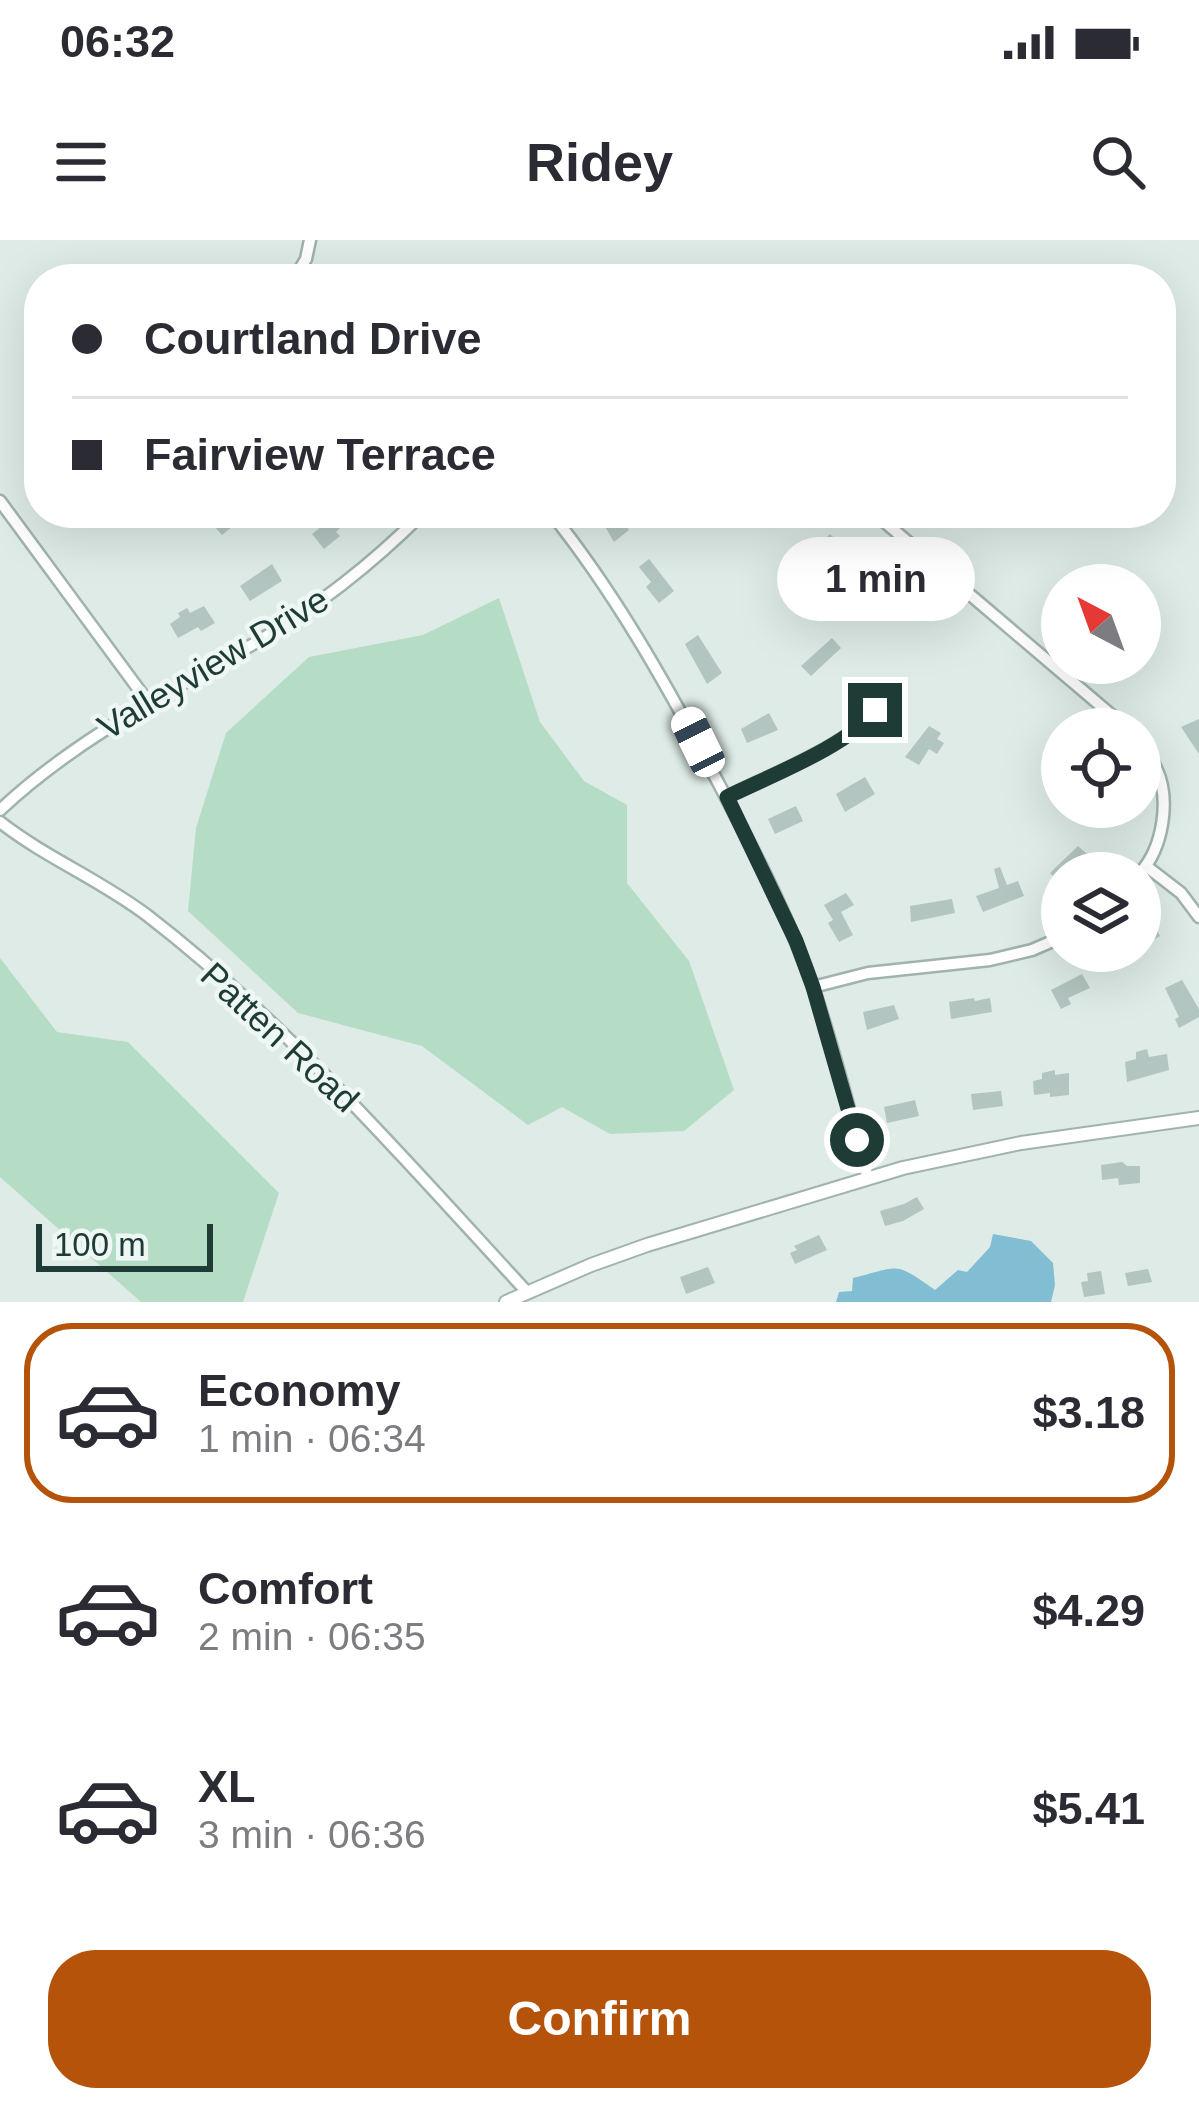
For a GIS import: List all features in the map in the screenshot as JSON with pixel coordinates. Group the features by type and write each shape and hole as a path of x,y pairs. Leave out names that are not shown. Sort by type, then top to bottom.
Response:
{"street":[{"path":"0,501 148,702"},
{"name":"Valleyview Drive","path":"0,810 73,749 308,609 406,528"},
{"path":"563,528 667,684 796,941 868,1178"},
{"path":"892,528 1104,708"},
{"path":"727,797 849,736 875,710"},
{"name":"Patten Road","path":"0,822 148,916 272,1024 527,1292"},
{"path":"1161,880 1181,893 1199,917"},
{"path":"813,987 868,973 990,961 1041,946"},
{"path":"506,1302 635,1249 868,1178 1021,1143 1199,1118"}],"green space":[{"path":"499,598 540,722 584,781 627,805 627,883 689,961 734,1090 684,1131 610,1134 562,1107 528,1125 422,1046 298,1013 188,911 196,828 226,733 309,657 423,635"},
{"path":"0,958 57,1032 128,1042 279,1193 243,1302 141,1302 0,1177"}],"water":[{"path":"993,1234 1031,1241 1053,1263 1051,1302 836,1302 839,1292 852,1291 853,1278 889,1269 904,1270 935,1290 958,1270 967,1272 990,1247"}],"building":[{"path":"320,528 340,528 336,532 340,536 324,549 312,534"},
{"path":"606,528 628,528 629,530 614,542"},
{"path":"830,534 857,557 843,571 819,545"},
{"path":"649,559 674,591 659,603 639,567"},
{"path":"272,564 282,581 250,601 240,586"},
{"path":"887,580 911,592 886,611 871,595"},
{"path":"204,606 215,623 178,638 170,624 180,617 178,613"},
{"path":"698,635 722,673 707,684 685,644"},
{"path":"832,638 841,648 811,676 801,666"},
{"path":"769,713 778,730 747,743 741,729"},
{"path":"1199,719 1199,754 1181,727"},
{"path":"929,726 941,733 937,739 944,743 937,754 929,749 919,765 905,757"},
{"path":"865,777 875,794 845,812 836,794"},
{"path":"796,806 803,821 775,834 768,819"},
{"path":"1000,867 1007,885 1018,881 1024,896 983,912 976,896 999,888 994,869"},
{"path":"846,893 854,905 841,912 853,935 839,942 824,905"},
{"path":"952,899 955,913 911,922 910,906"},
{"path":"1082,974 1090,988 1068,998 1071,1004 1061,1009 1051,990"},
{"path":"1182,980 1199,1017 1179,1028 1175,1019 1179,1017 1165,988"},
{"path":"990,998 992,1012 951,1019 949,1002"},
{"path":"894,1005 899,1019 867,1030 863,1012"},
{"path":"1147,1049 1149,1057 1167,1054 1169,1070 1127,1082 1125,1062"},
{"path":"1055,1070 1055,1075 1069,1073 1069,1095 1034,1095 1033,1081"},
{"path":"1001,1091 1003,1106 973,1110 971,1094"},
{"path":"915,1100 919,1116 887,1123 884,1107"},
{"path":"1101,1165 1140,1166 1140,1183 1119,1185 1118,1178 1102,1180"},
{"path":"917,1197 924,1209 885,1226 880,1211"},
{"path":"819,1235 827,1250 795,1264 790,1253 797,1250 794,1246"},
{"path":"708,1267 715,1283 686,1294 680,1277"},
{"path":"1148,1269 1152,1282 1128,1286 1125,1273"},
{"path":"1101,1271 1105,1294 1084,1297 1081,1282 1088,1281 1087,1273"}],"route":[{"path":"857,1140 796,941 727,797 849,736 875,710"}]}
